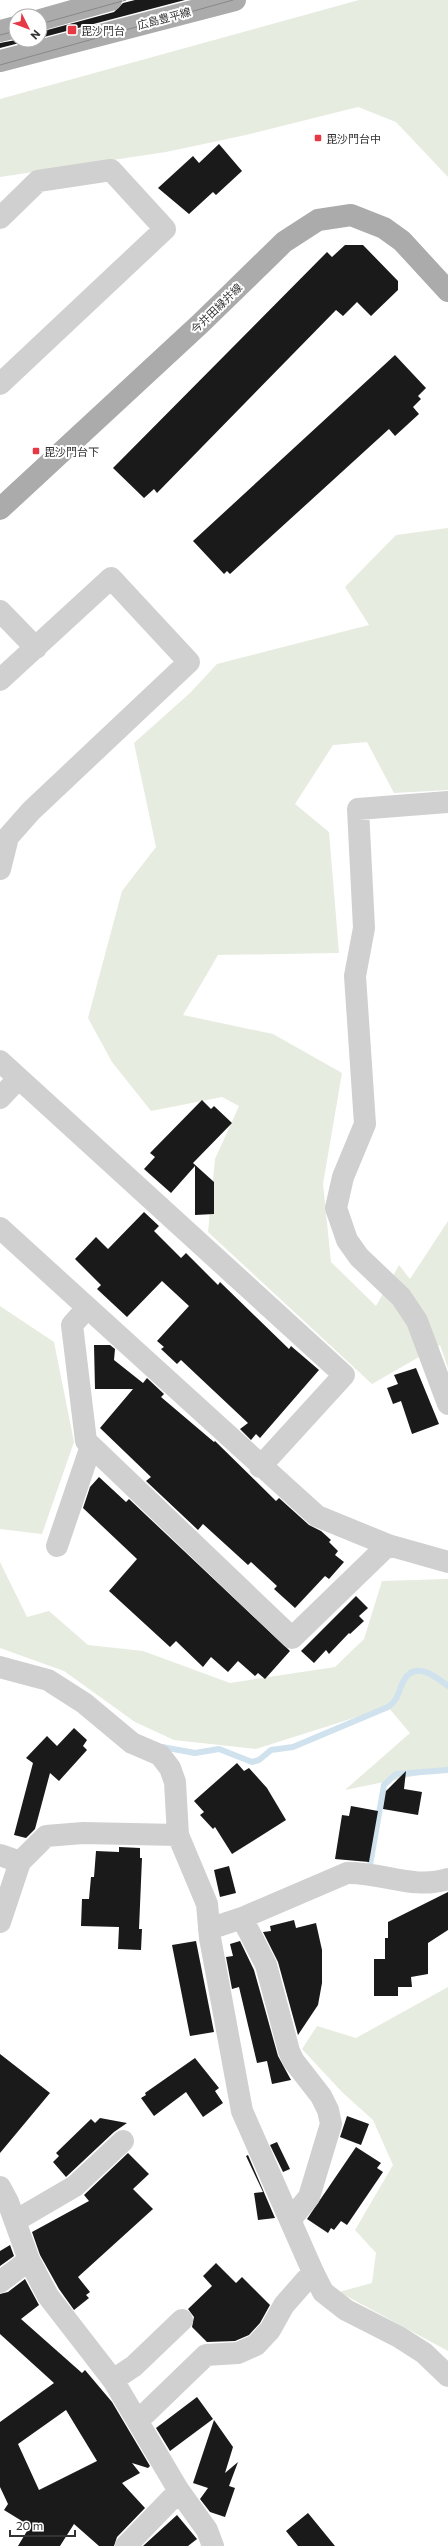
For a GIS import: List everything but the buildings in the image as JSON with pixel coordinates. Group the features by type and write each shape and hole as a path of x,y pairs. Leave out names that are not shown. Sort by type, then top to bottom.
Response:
{"main road":[{"path":"48,18 111,0"},
{"name":"広島豊平線","path":"0,61 235,0"},
{"name":"今井田緑井線","path":"0,509 201,323 284,242 318,220 351,215 384,228 402,241 448,291"}],"street":[{"path":"0,218 38,181 111,170 166,228 0,384"},
{"path":"0,680 111,578 189,662 31,811 8,837 0,869"},
{"path":"0,611 36,648"},
{"path":"448,802 358,809 364,928 355,976 365,1124 343,1177 336,1208 347,1240 359,1257 401,1297 417,1321 448,1404"},
{"path":"0,1061 344,1375 260,1466"},
{"path":"0,1098 18,1079"},
{"path":"0,1228 86,1309 317,1516 388,1545 448,1562"},
{"path":"86,1309 72,1325 86,1441 292,1638 388,1545"},
{"path":"57,1546 92,1446"},
{"path":"0,1667 48,1680 84,1703 132,1743 160,1755 170,1768 175,1782 178,1835 207,1904 210,1929 242,2111 291,2219 313,2272 323,2292 346,2310 399,2337 424,2353 448,2376"},
{"path":"0,1922 10,1859 46,1836 83,1833 178,1835"},
{"path":"210,1929 242,1918 347,1873 361,1873 419,1884 437,1883 448,1879"},
{"path":"242,1918 266,1965 289,2051 321,2096 331,2118 330,2131 310,2195 291,2219"},
{"path":"15,2222 75,2186 123,2141"},
{"path":"0,2187 29,2260 48,2296 113,2380 137,2418 179,2492 207,2530 213,2546"},
{"path":"0,2282 29,2260"},
{"path":"137,2418 146,2413 206,2355 238,2353 256,2345 270,2330 284,2305 313,2272"},
{"path":"113,2380 134,2366 182,2320"},
{"path":"126,2546 179,2492"}],"shaded area":[{"path":"359,0 448,0 448,177 396,122 358,107 246,135 166,152 0,177 0,99"},
{"path":"448,528 448,790 394,793 367,742 333,745 295,804 329,832 339,953 218,955 183,1015 273,1034 342,1073 323,1184 331,1262 376,1306 399,1265 410,1279 448,1221 448,1368 440,1345 372,1384 208,1232 215,1159 239,1106 222,1097 151,1111 112,1062 88,1018 122,891 156,847 134,743 190,693 217,664 369,625 345,587 396,535"},
{"path":"0,1306 54,1342 74,1442 42,1534 0,1529"},
{"path":"0,1562 27,1617 49,1611 88,1645 143,1651 230,1683 335,1667 364,1639 382,1581 448,1579 448,1769 345,1790 410,1733 388,1707 256,1749 174,1740 135,1722 64,1671 0,1648"},
{"path":"448,1987 448,2351 339,2292 372,2283 376,2253 355,2230 393,2165 373,2120 342,2092 302,2049 317,2026 356,2038"}],"waterway":[{"path":"162,1747 195,1753 219,1749 252,1762 259,1760 271,1750 293,1747 388,1707 395,1700 407,1676 412,1672 418,1671 430,1674 448,1686"},
{"path":"370,1865 384,1785 396,1774 448,1770"}],"tram line":[{"path":"48,22 126,0"},
{"path":"0,65 233,0"},
{"path":"0,35 8,33"}],"place":[{"name":"毘沙門台","path":"72,30"},
{"name":"毘沙門台中","path":"318,138"},
{"name":"毘沙門台下","path":"36,451"}]}
